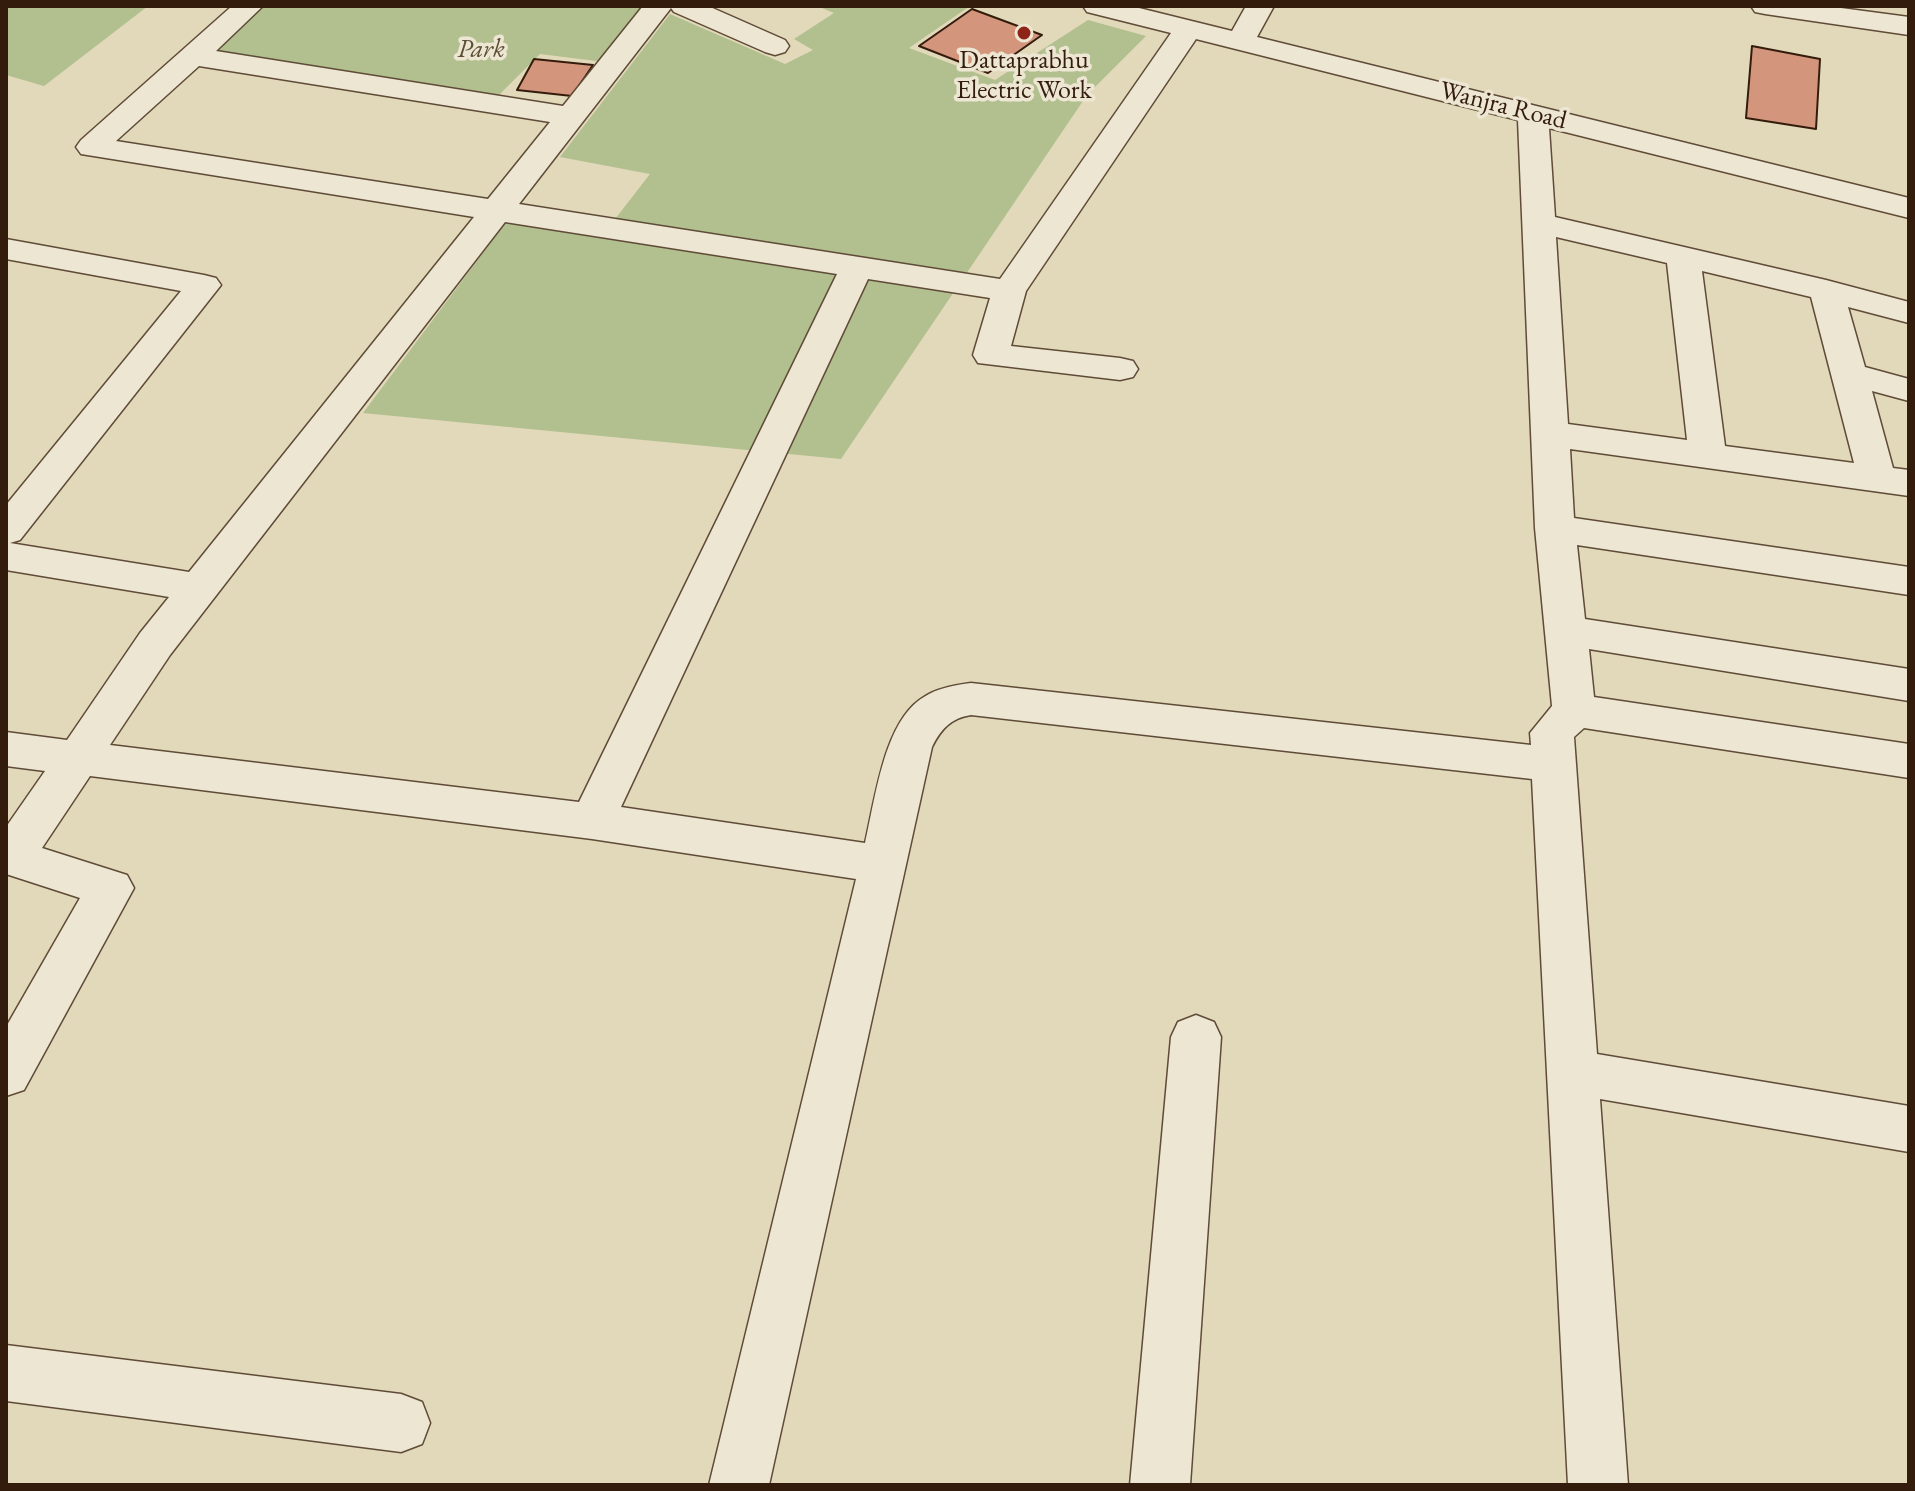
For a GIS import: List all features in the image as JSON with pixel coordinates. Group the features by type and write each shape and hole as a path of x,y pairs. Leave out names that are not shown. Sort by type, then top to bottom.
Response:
{"street":[{"path":"249,6 92,147 1009,291"},
{"path":"6,1074 110,888 11,857 155,644 658,6"},
{"path":"684,6 775,46"},
{"name":"Wanjra Road","path":"1097,6 1909,208"},
{"path":"1241,41 1260,6"},
{"path":"1765,6 1909,26"},
{"path":"1120,369 991,355 1009,291 1189,28"},
{"path":"191,56 571,116"},
{"path":"1533,113 1555,528 1574,710 1552,733 1598,1485"},
{"path":"1539,223 1826,290 1909,313"},
{"path":"6,249 204,285 6,531"},
{"path":"1683,257 1707,455"},
{"path":"592,821 857,267"},
{"path":"1550,434 1893,480 1850,374 1826,290"},
{"path":"1850,374 1909,390"},
{"path":"1555,528 1909,581"},
{"path":"6,556 199,588"},
{"path":"1566,631 1909,685"},
{"path":"739,1485 910,747 932,712 951,701 971,699 1554,765"},
{"path":"1574,710 1909,761"},
{"path":"6,749 592,821 883,864"},
{"path":"1160,1485 1196,1037"},
{"path":"1572,1072 1909,1129"},
{"path":"6,1373 401,1423"}],"green space":[{"path":"6,6 148,6 44,86 6,75"},
{"name":"Park","path":"264,6 646,6 604,62 540,54 497,97 210,53"},
{"path":"817,6 970,6 909,48 995,80 1088,20 1146,36 1087,95 841,459 363,413 510,217 605,232 650,174 560,157 670,14 785,64 813,50 794,39 834,13"}],"building":[{"path":"972,9 1042,35 988,73 919,46"},
{"path":"1752,46 1820,59 1816,129 1746,118"},
{"path":"534,59 593,65 572,96 517,90"}],"place":[{"name":"Dattaprabhu Electric Work","path":"1024,33"}]}
